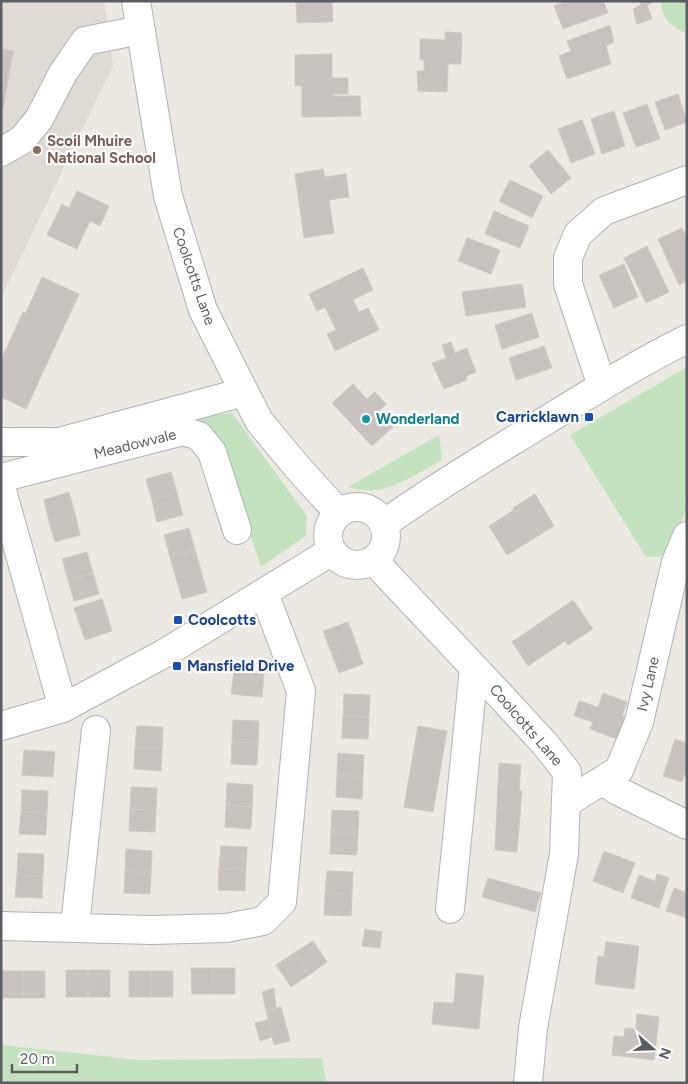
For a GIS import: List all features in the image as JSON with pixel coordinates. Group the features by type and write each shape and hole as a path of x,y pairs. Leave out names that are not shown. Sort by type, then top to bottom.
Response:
{"street":[{"name":"Coolcotts Lane","path":"136,1 168,196 178,234 203,310 260,421 298,468 339,513"},
{"path":"1,152 22,140 39,119 63,73 85,41 141,30"},
{"path":"602,386 568,284 568,258 578,234 604,212 687,180"},
{"path":"384,524 426,494 602,386 687,339"},
{"path":"1,442 59,442 244,392"},
{"name":"Meadowvale","path":"1,478 183,431 199,436 212,452 237,530"},
{"path":"1,487 63,708"},
{"path":"356,507 364,508 372,511 384,524 386,534 384,544 373,560 355,565 346,563 332,551 329,543 330,526 339,513 356,507"},
{"name":"Ivy Lane","path":"566,802 619,770 639,722 676,562 687,536"},
{"path":"1,726 63,708 166,654 332,551"},
{"name":"Coolcotts Lane","path":"373,560 545,744 566,772 564,854 533,1028 528,1083"},
{"path":"1,926 75,926 151,930 226,928 263,921 282,902 301,691 264,593"},
{"path":"450,910 474,668"},
{"path":"75,926 96,730"},
{"path":"603,781 618,791 687,825"}],"shaded area":[{"name":"Scoil Mhuire National School","path":"1,1 104,1 113,66 1,298"}],"green space":[{"path":"661,1 687,1 687,34 668,22 663,13"},
{"path":"687,367 687,495 685,496 687,508 667,556 646,557 570,435"},
{"path":"232,413 307,516 306,536 261,567 221,447 185,419"},
{"path":"439,435 442,460 408,479 385,488 361,490 348,487"},
{"path":"1,1045 140,1060 322,1058 326,1083 1,1083"}],"building":[{"path":"296,1 332,1 333,22 297,23"},
{"path":"565,1 603,1 608,13 563,29 554,6"},
{"path":"640,1 655,1 647,5 652,19 637,24 633,9 641,5"},
{"path":"610,25 614,42 606,46 611,64 567,79 559,56 571,51 567,41"},
{"path":"445,32 462,33 461,64 448,64 447,92 418,91 417,71 424,71 424,60 420,60 420,39 445,40"},
{"path":"1,49 13,51 3,109 1,109"},
{"path":"332,54 332,78 348,78 348,94 333,94 333,96 360,96 361,116 302,117 302,86 295,86 295,55"},
{"path":"678,94 687,122 665,130 655,102"},
{"path":"647,104 660,139 636,147 623,113"},
{"path":"614,111 625,146 602,154 591,119"},
{"path":"582,120 595,154 571,163 558,129"},
{"path":"548,150 571,178 551,194 529,166"},
{"path":"323,169 325,177 346,174 349,197 329,200 334,233 304,238 295,174"},
{"path":"510,180 543,196 532,218 499,201"},
{"path":"77,191 109,206 100,226 90,221 77,249 47,235 62,204 69,208"},
{"path":"494,211 529,226 520,248 485,234"},
{"path":"682,228 687,238 687,281 679,285 658,239"},
{"path":"467,238 500,250 491,274 458,261"},
{"path":"647,246 669,292 646,303 624,258"},
{"path":"624,264 638,297 614,308 599,275"},
{"path":"363,268 373,290 353,300 359,312 368,308 379,330 335,351 327,334 336,330 325,307 317,311 309,294"},
{"path":"42,277 79,294 26,409 1,397 1,360 23,312 26,313"},
{"path":"522,284 526,307 466,316 462,292"},
{"path":"532,313 539,337 502,349 495,325"},
{"path":"451,342 455,353 467,348 476,372 466,376 467,380 444,389 432,363 446,358 442,345"},
{"path":"544,346 552,368 516,380 509,358"},
{"name":"Wonderland","path":"353,384 367,399 375,392 386,404 378,412 393,427 372,446 332,403"},
{"path":"171,472 177,493 152,500 146,479"},
{"path":"69,492 75,514 49,521 44,500"},
{"path":"177,493 183,515 157,522 152,500"},
{"path":"535,494 554,526 507,555 489,526"},
{"path":"75,514 80,535 55,542 49,521"},
{"path":"189,528 195,550 170,557 164,535"},
{"path":"195,550 201,571 176,578 170,557"},
{"path":"87,552 93,573 68,580 62,559"},
{"path":"201,571 207,592 182,599 176,578"},
{"path":"93,573 99,594 74,601 68,580"},
{"path":"102,599 112,631 85,640 74,608"},
{"path":"573,600 593,629 568,645 565,641 528,666 512,642"},
{"path":"348,622 356,643 331,652 323,631"},
{"path":"356,643 363,664 339,673 331,652"},
{"path":"234,671 264,674 262,697 231,694"},
{"path":"603,693 627,702 622,716 630,719 622,741 590,729 593,722 574,716 579,701 598,707"},
{"path":"344,694 370,695 369,717 343,716"},
{"path":"343,716 369,717 368,739 342,738"},
{"path":"233,720 259,721 258,743 232,742"},
{"path":"137,726 163,727 162,749 135,747"},
{"path":"418,726 447,731 433,812 404,807"},
{"path":"675,739 687,743 687,776 684,775 682,782 663,776"},
{"path":"232,742 258,743 257,765 231,764"},
{"path":"135,747 162,749 161,771 134,769"},
{"path":"24,750 55,752 53,777 22,775"},
{"path":"338,753 364,755 363,777 337,775"},
{"path":"499,763 521,765 519,790 522,791 517,852 495,850"},
{"path":"337,775 363,777 362,799 336,797"},
{"path":"227,783 253,785 252,807 226,805"},
{"path":"131,787 157,788 156,810 130,809"},
{"path":"22,790 48,791 47,813 21,812"},
{"path":"226,805 252,807 251,829 225,827"},
{"path":"130,809 156,810 155,832 129,831"},
{"path":"332,810 359,811 358,833 331,832"},
{"path":"21,812 47,813 46,835 19,834"},
{"path":"331,832 358,833 357,855 330,854"},
{"path":"221,846 247,847 246,869 219,868"},
{"path":"126,849 152,851 151,873 125,871"},
{"path":"604,851 635,863 623,893 593,881"},
{"path":"18,853 44,854 43,876 17,875"},
{"path":"219,868 246,869 245,891 218,890"},
{"path":"125,871 151,873 150,894 124,893"},
{"path":"327,871 353,872 352,894 325,893"},
{"path":"657,874 669,878 659,908 631,898 639,875 655,881"},
{"path":"17,875 43,876 42,898 15,897"},
{"path":"488,878 541,893 535,912 482,897"},
{"path":"674,888 687,893 687,918 666,911"},
{"path":"325,893 352,894 351,916 324,915"},
{"path":"365,929 382,932 380,948 362,946"},
{"path":"313,941 327,962 309,975 294,953"},
{"path":"606,942 639,946 634,989 595,984 598,956 604,957"},
{"path":"294,953 309,975 291,987 276,965"},
{"path":"191,968 213,968 214,994 192,994"},
{"path":"213,968 235,968 235,994 214,994"},
{"path":"66,970 88,970 88,997 66,997"},
{"path":"88,970 110,970 110,997 88,997"},
{"path":"1,971 23,971 23,998 1,998"},
{"path":"23,971 45,971 45,998 23,998"},
{"path":"129,971 151,971 151,997 129,997"},
{"path":"151,971 173,971 173,997 151,997"},
{"path":"456,973 484,976 479,1029 432,1024 434,1002 454,1003"},
{"path":"274,988 276,1009 266,1011 262,992"},
{"path":"281,1007 290,1041 274,1045 266,1011"},
{"path":"637,1014 659,1017 654,1060 612,1055 614,1036 624,1037 625,1028 636,1029"},
{"path":"268,1020 272,1037 260,1041 255,1023"}],"place":[{"name":"Scoil Mhuire National School","path":"37,150"},
{"name":"Carricklawn","path":"589,417"},
{"name":"Wonderland","path":"366,419"},
{"name":"Coolcotts","path":"178,620"},
{"name":"Mansfield Drive","path":"177,666"}]}
